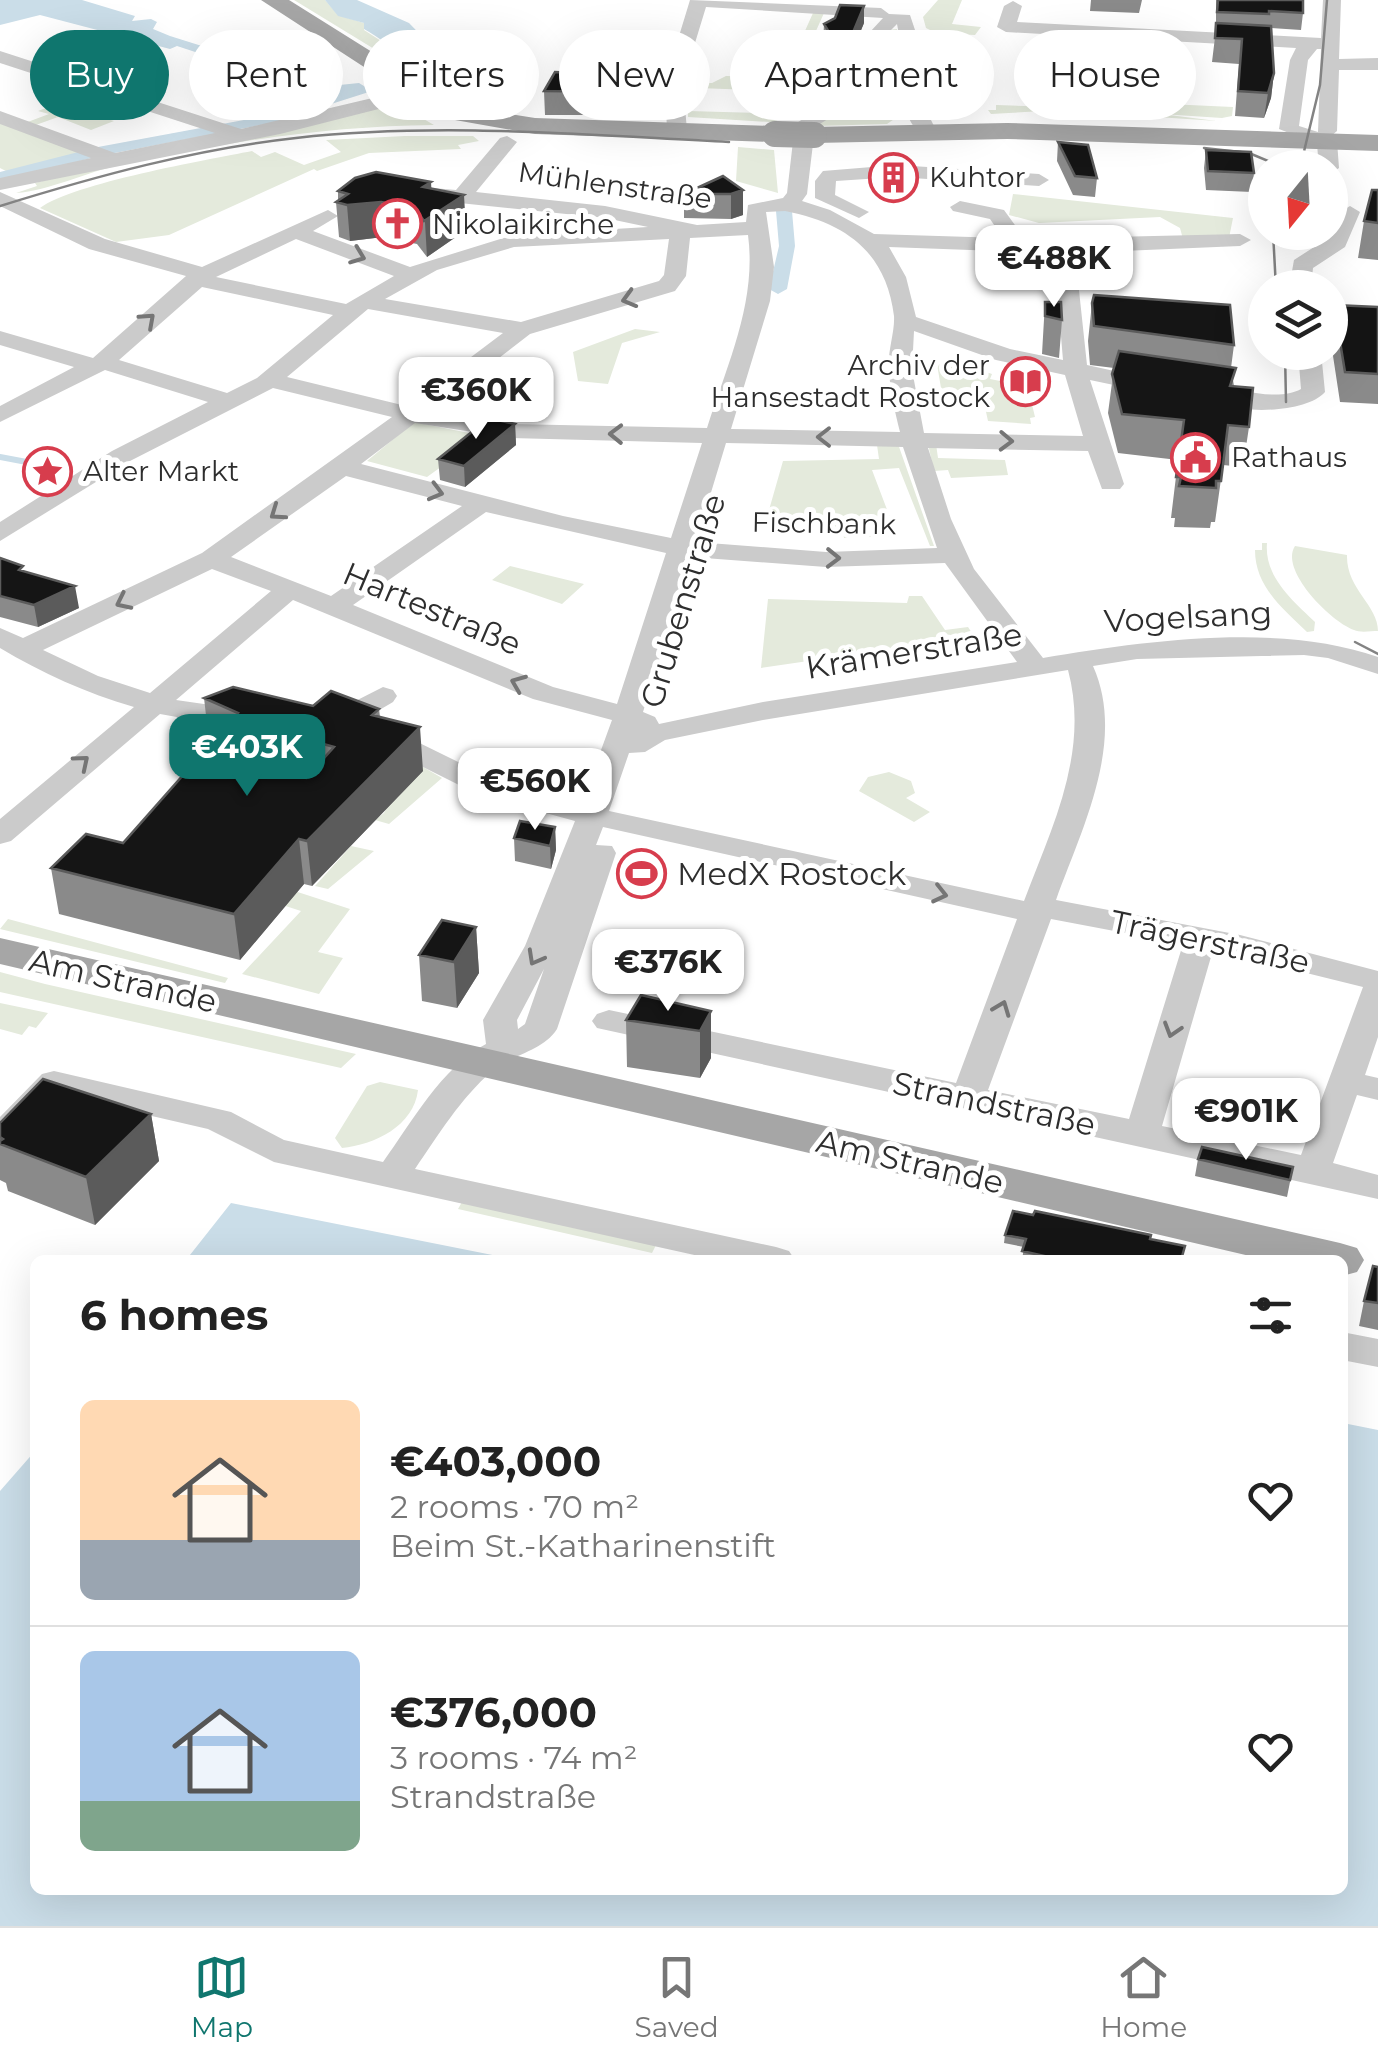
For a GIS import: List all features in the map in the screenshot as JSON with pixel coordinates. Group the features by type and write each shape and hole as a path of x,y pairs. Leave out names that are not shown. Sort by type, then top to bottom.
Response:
{"main road":[{"path":"274,0 363,56"},
{"path":"484,120 677,131 814,135 931,132 1328,146 1370,136"},
{"path":"931,132 960,124 1040,121 1289,128 1328,146"},
{"name":"Am Strande","path":"0,952 492,1055 1320,1255"},
{"name":"Am Strande","path":"1348,1262 1378,1269"}],"street":[{"path":"1315,0 1317,45 1332,66 1328,146"},
{"path":"1289,128 1332,0"},
{"path":"677,131 674,82 699,1 901,14"},
{"path":"1013,6 1006,27 1317,45"},
{"path":"901,14 910,31 906,85 913,109 931,132"},
{"path":"790,203 798,189 805,124 810,117 850,97 879,32 901,14"},
{"path":"0,57 232,130"},
{"path":"1332,66 1378,64"},
{"path":"0,191 64,172 101,155 363,103"},
{"path":"0,117 101,155"},
{"path":"486,231 463,195 507,142"},
{"path":"1036,667 961,569 955,554 914,438 896,360 898,335 906,320 888,260 861,228 825,198 827,177 843,171 1039,180"},
{"path":"861,228 884,188"},
{"path":"0,191 97,244 200,276 357,307 522,329"},
{"name":"Mühlenstraße","path":"395,194 463,195 688,232 759,228"},
{"path":"737,194 763,204 790,203 861,228 1018,246 1240,240"},
{"name":"Grubenstraße","path":"492,1055 528,1040 547,1014 640,731 725,437 773,309 762,288 755,209 763,204"},
{"path":"960,207 997,214 1018,246"},
{"path":"1302,270 1302,265 1337,242 1351,210"},
{"path":"0,415 99,364 200,276 328,216"},
{"path":"0,533 121,456 270,380 357,307 486,231 631,225"},
{"path":"297,232 409,274"},
{"path":"10,643 211,560 342,467 522,329 668,286 675,276 688,232"},
{"path":"1064,247 1076,372 1111,484"},
{"path":"906,320 986,350 1076,372 1185,391 1286,402 1314,392 1311,370"},
{"path":"0,338 232,402"},
{"path":"270,380 411,415 529,432 914,438 1094,433"},
{"name":"Fischbank","path":"342,467 481,504 690,549 866,559 955,554"},
{"path":"334,606 481,504"},
{"name":"Hartestraße","path":"211,560 291,588 640,731"},
{"path":"4,825 291,588"},
{"path":"10,643 73,678 152,703 276,719"},
{"path":"1304,647 1378,644"},
{"path":"1304,647 1332,650 1378,666"},
{"name":"Vogelsang","path":"1076,660 1168,649 1304,647"},
{"path":"967,1098 1039,910 1088,762 1085,671 1076,660"},
{"name":"Krämerstraße","path":"640,731 1076,660"},
{"name":"Trägerstraße","path":"383,696 326,722 394,740 490,789 609,821 1039,910 1200,937 1378,981"},
{"path":"1142,1134 1200,937"},
{"path":"1313,1170 1378,990"},
{"name":"Strandstraße","path":"609,1021 1378,1187"},
{"path":"391,1176 441,1106 492,1055"},
{"path":"1344,1081 1378,1089"},
{"path":"0,1138 54,1082 219,1120 274,1150 753,1255"},
{"path":"1348,1347 1378,1354"}],"shaded area":[{"path":"294,0 325,0 338,15 364,23 363,42"},
{"path":"938,0 962,0 952,24 981,27 930,30 923,17"},
{"path":"813,13 824,13 816,30 805,30"},
{"path":"730,76 730,89 710,88 712,83"},
{"path":"996,105 1014,106 1014,113 994,114"},
{"path":"1196,105 1233,107 1232,116 1196,116"},
{"path":"363,111 363,120 425,120 434,125 355,128 237,142 120,165 16,193 37,186 35,183 120,161 320,120 343,120 343,115"},
{"path":"710,112 730,112 730,120 710,118"},
{"path":"33,120 50,120 33,126 25,123"},
{"path":"66,120 114,121 91,130"},
{"path":"823,120 893,120 887,124 816,126"},
{"path":"0,121 87,153 0,176 6,171 0,168"},
{"path":"473,136 479,141 458,145 461,149 369,153 314,169 169,235 116,242 40,208 110,181 204,160 252,151 261,157 275,152 304,165 341,152 326,140"},
{"path":"738,147 774,150 778,193 736,181"},
{"path":"1013,194 1233,218 1229,238 1183,239 1180,228 1160,217 1039,223 1009,215"},
{"path":"635,329 660,332 622,343 608,384 578,381 573,352"},
{"path":"937,364 968,366 992,374 990,379 1026,386 1022,390 1029,392 1035,417 1030,418 1031,424 988,421 983,398 942,394"},
{"path":"414,422 484,436 427,477 367,461"},
{"path":"898,444 934,546 930,546 899,468 872,470 897,536 844,538 843,528 825,528 825,520 767,517 783,461 879,459 877,445"},
{"path":"928,444 936,444 938,458 1005,460 1008,475 951,478 948,470 934,471"},
{"path":"1262,543 1267,543 1275,577 1315,622 1314,631 1307,632 1265,585 1255,550 1262,550"},
{"path":"1295,546 1347,555 1351,578 1373,613 1378,631 1354,630 1321,606 1294,568"},
{"path":"510,566 584,584 562,604 492,580"},
{"path":"909,596 922,596 945,630 968,627 972,633 923,639 925,644 761,668 768,599 907,603"},
{"path":"411,760 442,778 389,824 375,820 384,813"},
{"path":"889,772 911,781 915,793 906,798 930,812 914,822 859,791 868,777"},
{"path":"351,846 374,851 328,889 315,886"},
{"path":"273,884 350,909 318,952 343,958 319,994 242,974 301,911 267,900"},
{"path":"8,919 228,978 225,983 0,929"},
{"path":"0,972 356,1054 341,1068 0,992"},
{"path":"0,1003 48,1013 36,1028 29,1026 22,1035 0,1029"},
{"path":"380,1082 418,1090 409,1114 379,1138 342,1148 335,1138 367,1086"},
{"path":"462,1202 656,1245 652,1253 458,1209"}],"water":[{"path":"0,0 82,0 135,16 132,21 157,22 155,30 97,30 40,15 0,25"},
{"path":"325,0 357,0 409,23 416,30 365,30 364,23 338,16"},
{"path":"169,36 189,42 189,50 177,46 170,49"},
{"path":"359,83 363,94 343,100 343,85"},
{"path":"231,1203 492,1255 190,1255"},
{"path":"1348,1424 1378,1430 1378,1926 0,1926 0,1491 30,1457 30,1895 1348,1895"}],"building":[{"path":"1218,0 1303,0 1303,13 1217,12"},
{"path":"840,5 864,6 854,30 828,30 824,24 835,18"},
{"path":"1216,23 1271,26 1274,73 1268,93 1238,91 1242,39 1215,38"},
{"path":"555,72 559,72 559,91 544,91"},
{"path":"1058,142 1088,145 1097,178 1075,176"},
{"path":"1206,150 1248,152 1248,173 1208,171"},
{"path":"376,172 431,182 423,187 464,195 424,221 415,208 381,202 336,202 348,194 338,191 355,178"},
{"path":"723,176 743,190 731,194 684,194"},
{"path":"1372,190 1378,190 1378,223 1364,221"},
{"path":"1094,295 1230,305 1234,345 1094,326"},
{"path":"1045,302 1061,302 1062,320 1045,316"},
{"path":"1348,306 1378,307 1378,374 1345,372"},
{"path":"1119,351 1236,368 1230,386 1253,388 1249,427 1228,425 1221,481 1216,481 1216,488 1179,486 1181,477 1176,477 1184,420 1122,414 1112,374"},
{"path":"489,418 515,424 464,466 438,459"},
{"path":"0,558 23,566 19,570 75,586 34,605 0,596"},
{"path":"233,687 313,706 331,691 379,709 372,715 420,727 307,841 299,839 234,914 51,868 86,834 123,843 238,713 204,698","holes":["273,730 334,747 306,778 249,766 253,762 248,761"]},
{"path":"520,821 555,827 550,846 514,838"},
{"path":"442,920 476,927 454,962 419,955"},
{"path":"641,995 711,1011 700,1031 626,1020"},
{"path":"43,1079 151,1114 86,1177 0,1144 0,1123"},
{"path":"1202,1147 1293,1167 1290,1180 1198,1159"},
{"path":"1013,1211 1033,1215 1035,1211 1185,1246 1182,1255 1040,1255 1022,1251 1026,1239 1005,1235"},
{"path":"1373,1266 1378,1267 1378,1303 1364,1301"}],"waterway":[{"path":"0,177 98,152 266,120"},
{"path":"778,289 787,246 784,211"},
{"path":"0,457 53,467"}],"tram line":[{"path":"1304,150 1320,85 1327,0"},
{"path":"0,206 146,165 221,149 350,133 458,130 729,142"},
{"path":"1204,148 1248,153"},
{"path":"1274,250 1275,270"},
{"path":"1285,370 1286,402"},
{"path":"1355,642 1378,654"}],"place":[{"name":"Kuhtor","path":"894,177"},
{"name":"Nikolaikirche","path":"397,224"},
{"name":"Archiv der Hansestadt Rostock","path":"1025,381"},
{"name":"Rathaus","path":"1196,457"},
{"name":"Alter Markt","path":"48,471"},
{"name":"MedX Rostock","path":"642,874"}]}
